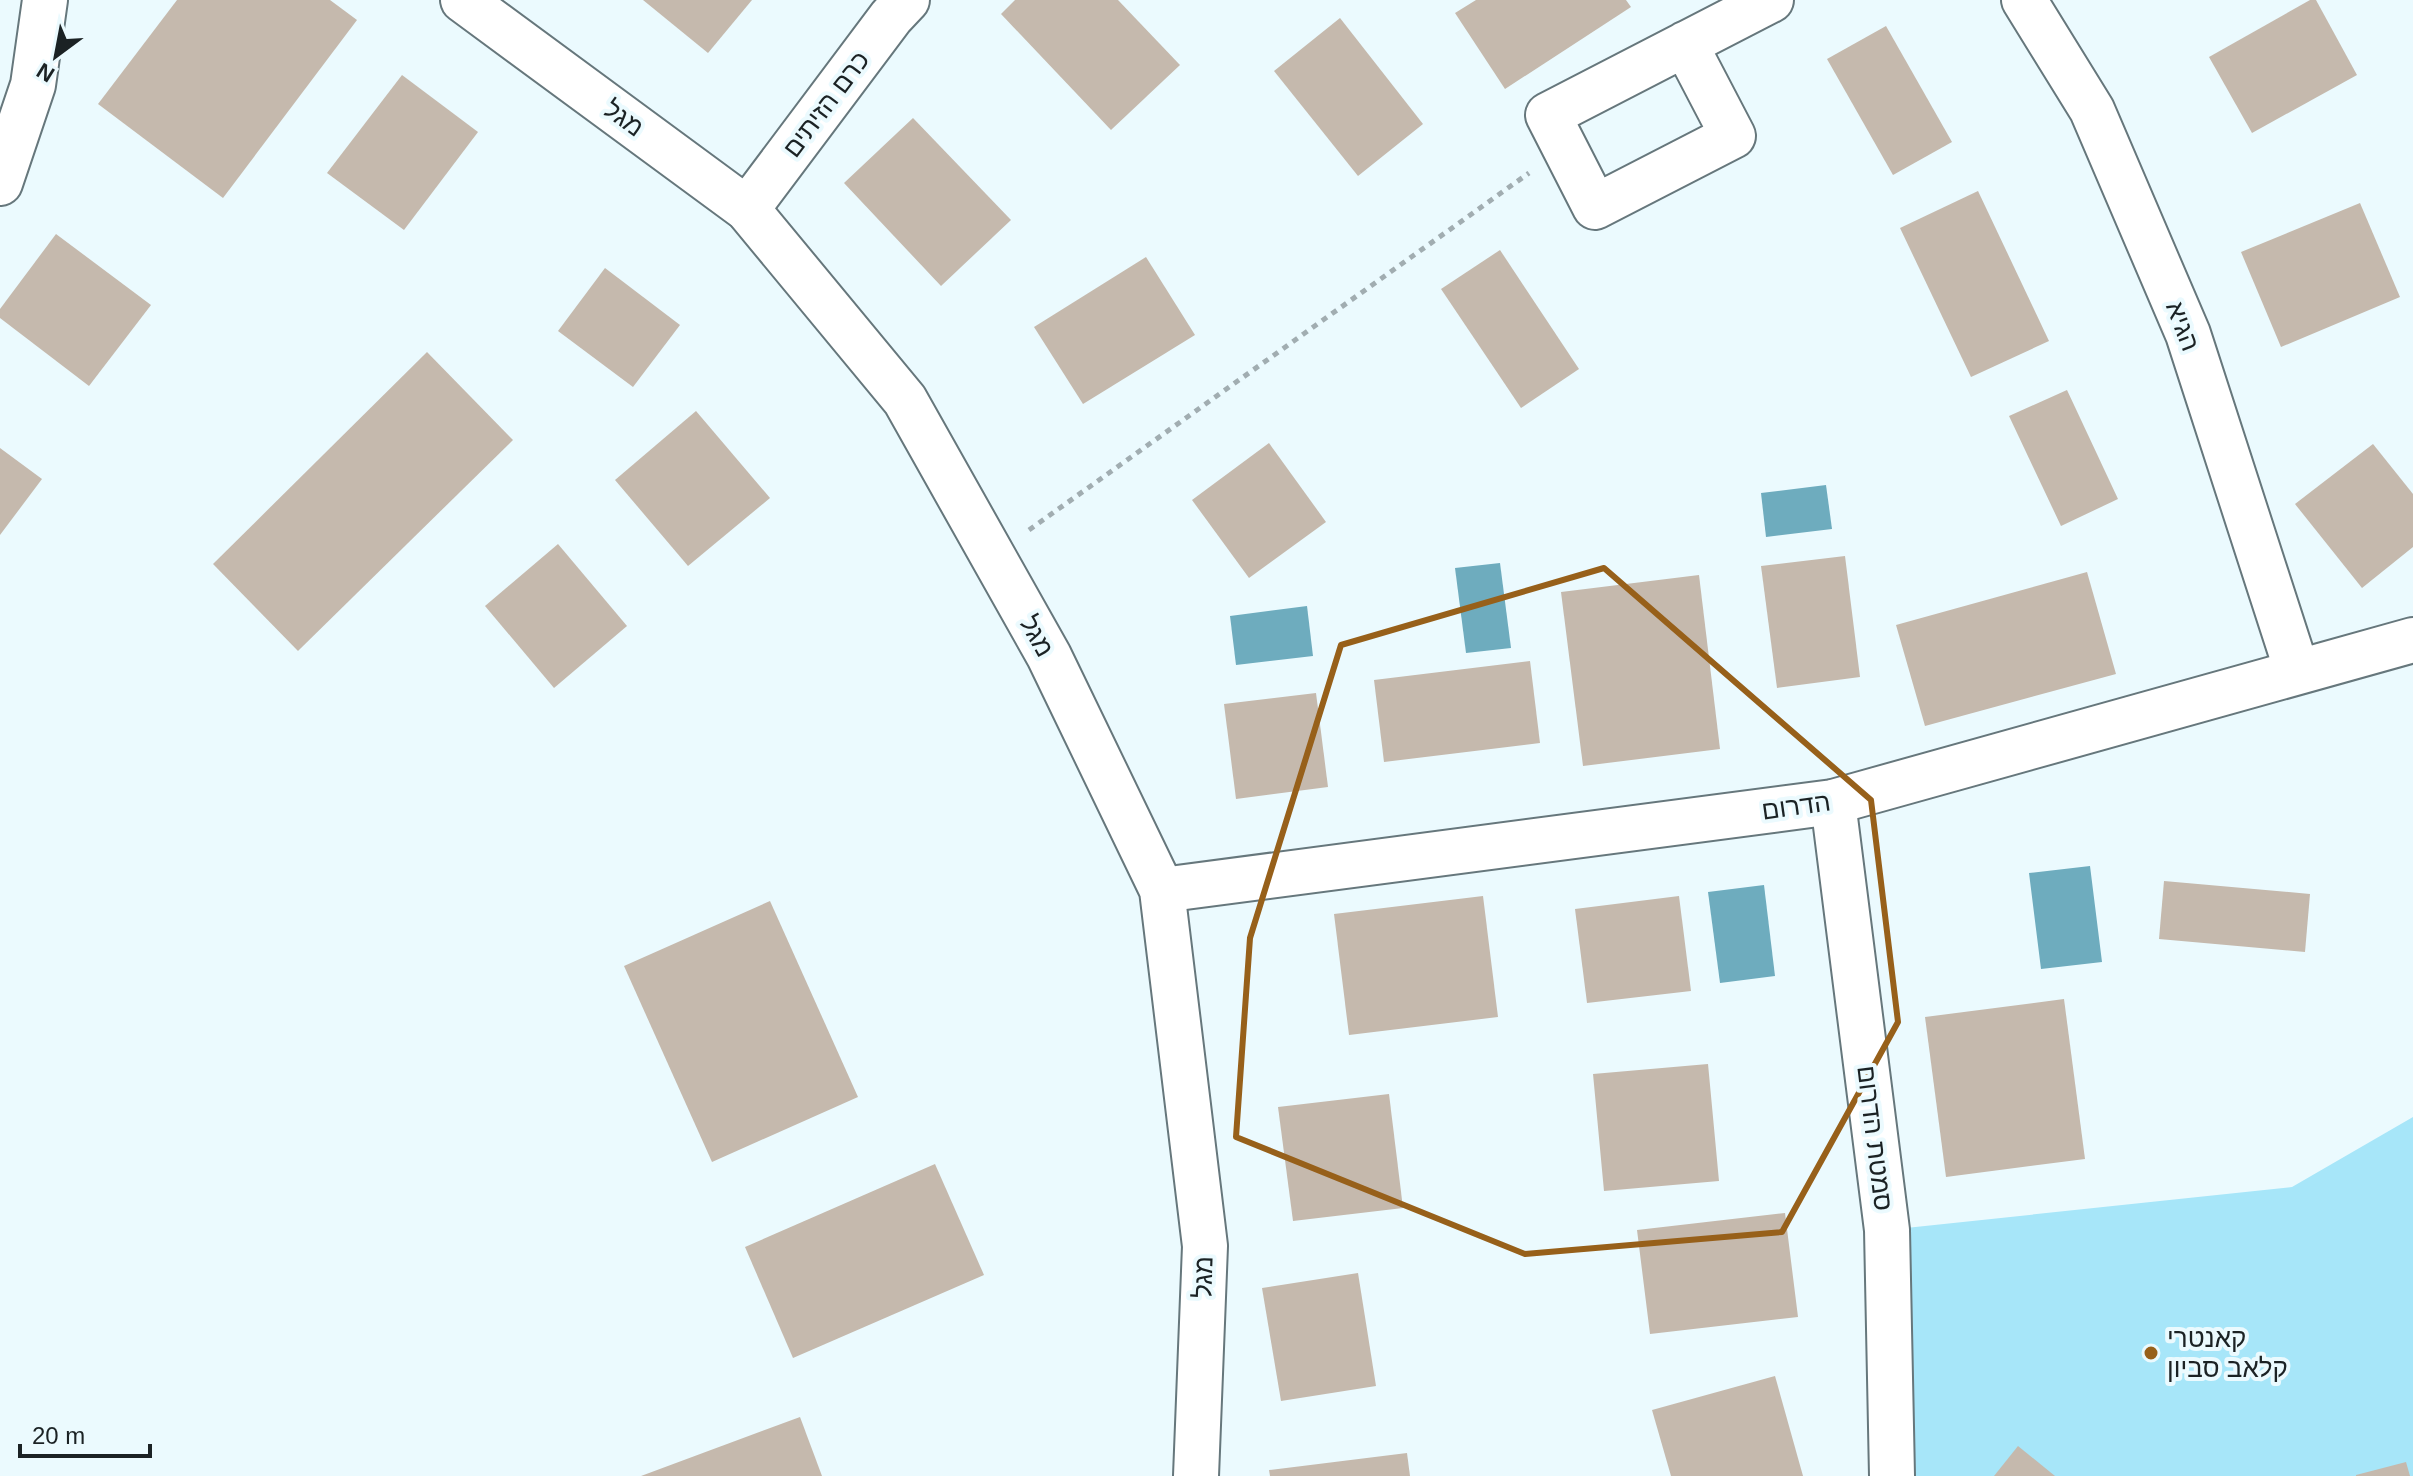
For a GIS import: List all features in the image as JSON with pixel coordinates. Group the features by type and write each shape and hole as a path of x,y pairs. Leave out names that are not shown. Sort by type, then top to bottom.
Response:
{"street":[{"path":"0,183 33,85 45,0"},
{"name":"מגל","path":"463,0 747,209 905,400 1049,656 1162,890 1205,1246 1196,1476"},
{"name":"כרם הזיתים","path":"747,209 907,0"},
{"path":"1685,44 1733,136 1595,207 1548,115 1685,44 1771,0"},
{"name":"הגיא","path":"2024,0 2092,110 2188,334 2297,671"},
{"name":"הדרום","path":"1162,890 1833,802 2413,640"},
{"name":"סמטת הדרום","path":"1833,802 1887,1230 1892,1476"}],"path":[{"path":"992,556 1564,148"}],"highlighted area":[{"path":"1604,568 1871,800 1898,1022 1782,1232 1525,1254 1236,1137 1250,938 1341,645"}],"shaded area":[{"path":"1826,485 1832,529 1766,537 1761,493"},
{"path":"1500,563 1511,648 1466,653 1455,568"},
{"path":"1307,606 1313,656 1236,665 1230,616"},
{"path":"2090,866 2102,962 2041,969 2029,873"},
{"path":"1764,885 1775,976 1720,983 1708,892"},
{"name":"קאנטרי קלאב סביון","path":"2413,1117 2413,1476 1892,1476 1887,1230 2292,1187"}],"building":[{"path":"177,0 330,0 357,20 223,198 98,104"},
{"path":"643,0 752,0 708,53"},
{"path":"1015,0 1118,0 1180,65 1111,130 1001,14"},
{"path":"1476,0 1626,0 1631,7 1505,89 1455,13"},
{"path":"2310,0 2316,0 2357,75 2252,133 2209,57"},
{"path":"1340,18 1423,124 1358,176 1274,71"},
{"path":"1886,26 1952,142 1893,175 1827,59"},
{"path":"402,75 478,132 404,230 327,173"},
{"path":"913,118 1011,220 941,286 844,183"},
{"path":"1978,191 2049,341 1971,377 1900,228"},
{"path":"2360,203 2400,297 2281,347 2241,252"},
{"path":"56,234 151,305 89,386 0,318 0,309"},
{"path":"1500,250 1579,369 1521,408 1441,289"},
{"path":"1146,257 1195,335 1083,404 1034,327"},
{"path":"605,268 680,325 633,387 558,331"},
{"path":"427,352 513,440 298,651 213,564"},
{"path":"2067,390 2118,499 2061,526 2009,416"},
{"path":"696,411 770,498 688,566 615,480"},
{"path":"1269,443 1326,522 1249,578 1192,500"},
{"path":"2373,444 2413,494 2413,547 2362,588 2295,504"},
{"path":"0,448 42,479 0,535"},
{"path":"558,544 627,626 554,688 485,606"},
{"path":"1845,556 1860,677 1777,688 1761,566"},
{"path":"2087,572 2116,674 1925,726 1896,625"},
{"path":"1699,575 1720,749 1583,766 1561,592"},
{"path":"1530,661 1540,743 1384,762 1374,680"},
{"path":"1316,693 1328,787 1236,799 1224,704"},
{"path":"2164,881 2310,894 2305,952 2159,939"},
{"path":"1483,896 1498,1017 1349,1035 1334,914"},
{"path":"1679,896 1691,991 1587,1003 1575,909"},
{"path":"770,901 858,1097 712,1162 624,966"},
{"path":"2064,999 2085,1159 1946,1177 1925,1017"},
{"path":"1708,1064 1719,1181 1604,1191 1593,1074"},
{"path":"1389,1094 1403,1208 1293,1221 1278,1107"},
{"path":"935,1164 984,1275 793,1358 745,1247"},
{"path":"1785,1213 1798,1317 1650,1334 1637,1230"},
{"path":"1358,1273 1376,1386 1281,1401 1262,1288"},
{"path":"1775,1376 1803,1476 1671,1476 1652,1410"},
{"path":"800,1417 822,1476 641,1476"},
{"path":"2018,1446 2055,1476 1994,1476"},
{"path":"1407,1453 1410,1476 1270,1476 1269,1470"},
{"path":"2406,1462 2410,1476 2356,1476 2356,1475"}],"place":[{"name":"קאנטרי קלאב סביון","path":"2151,1353"}]}
